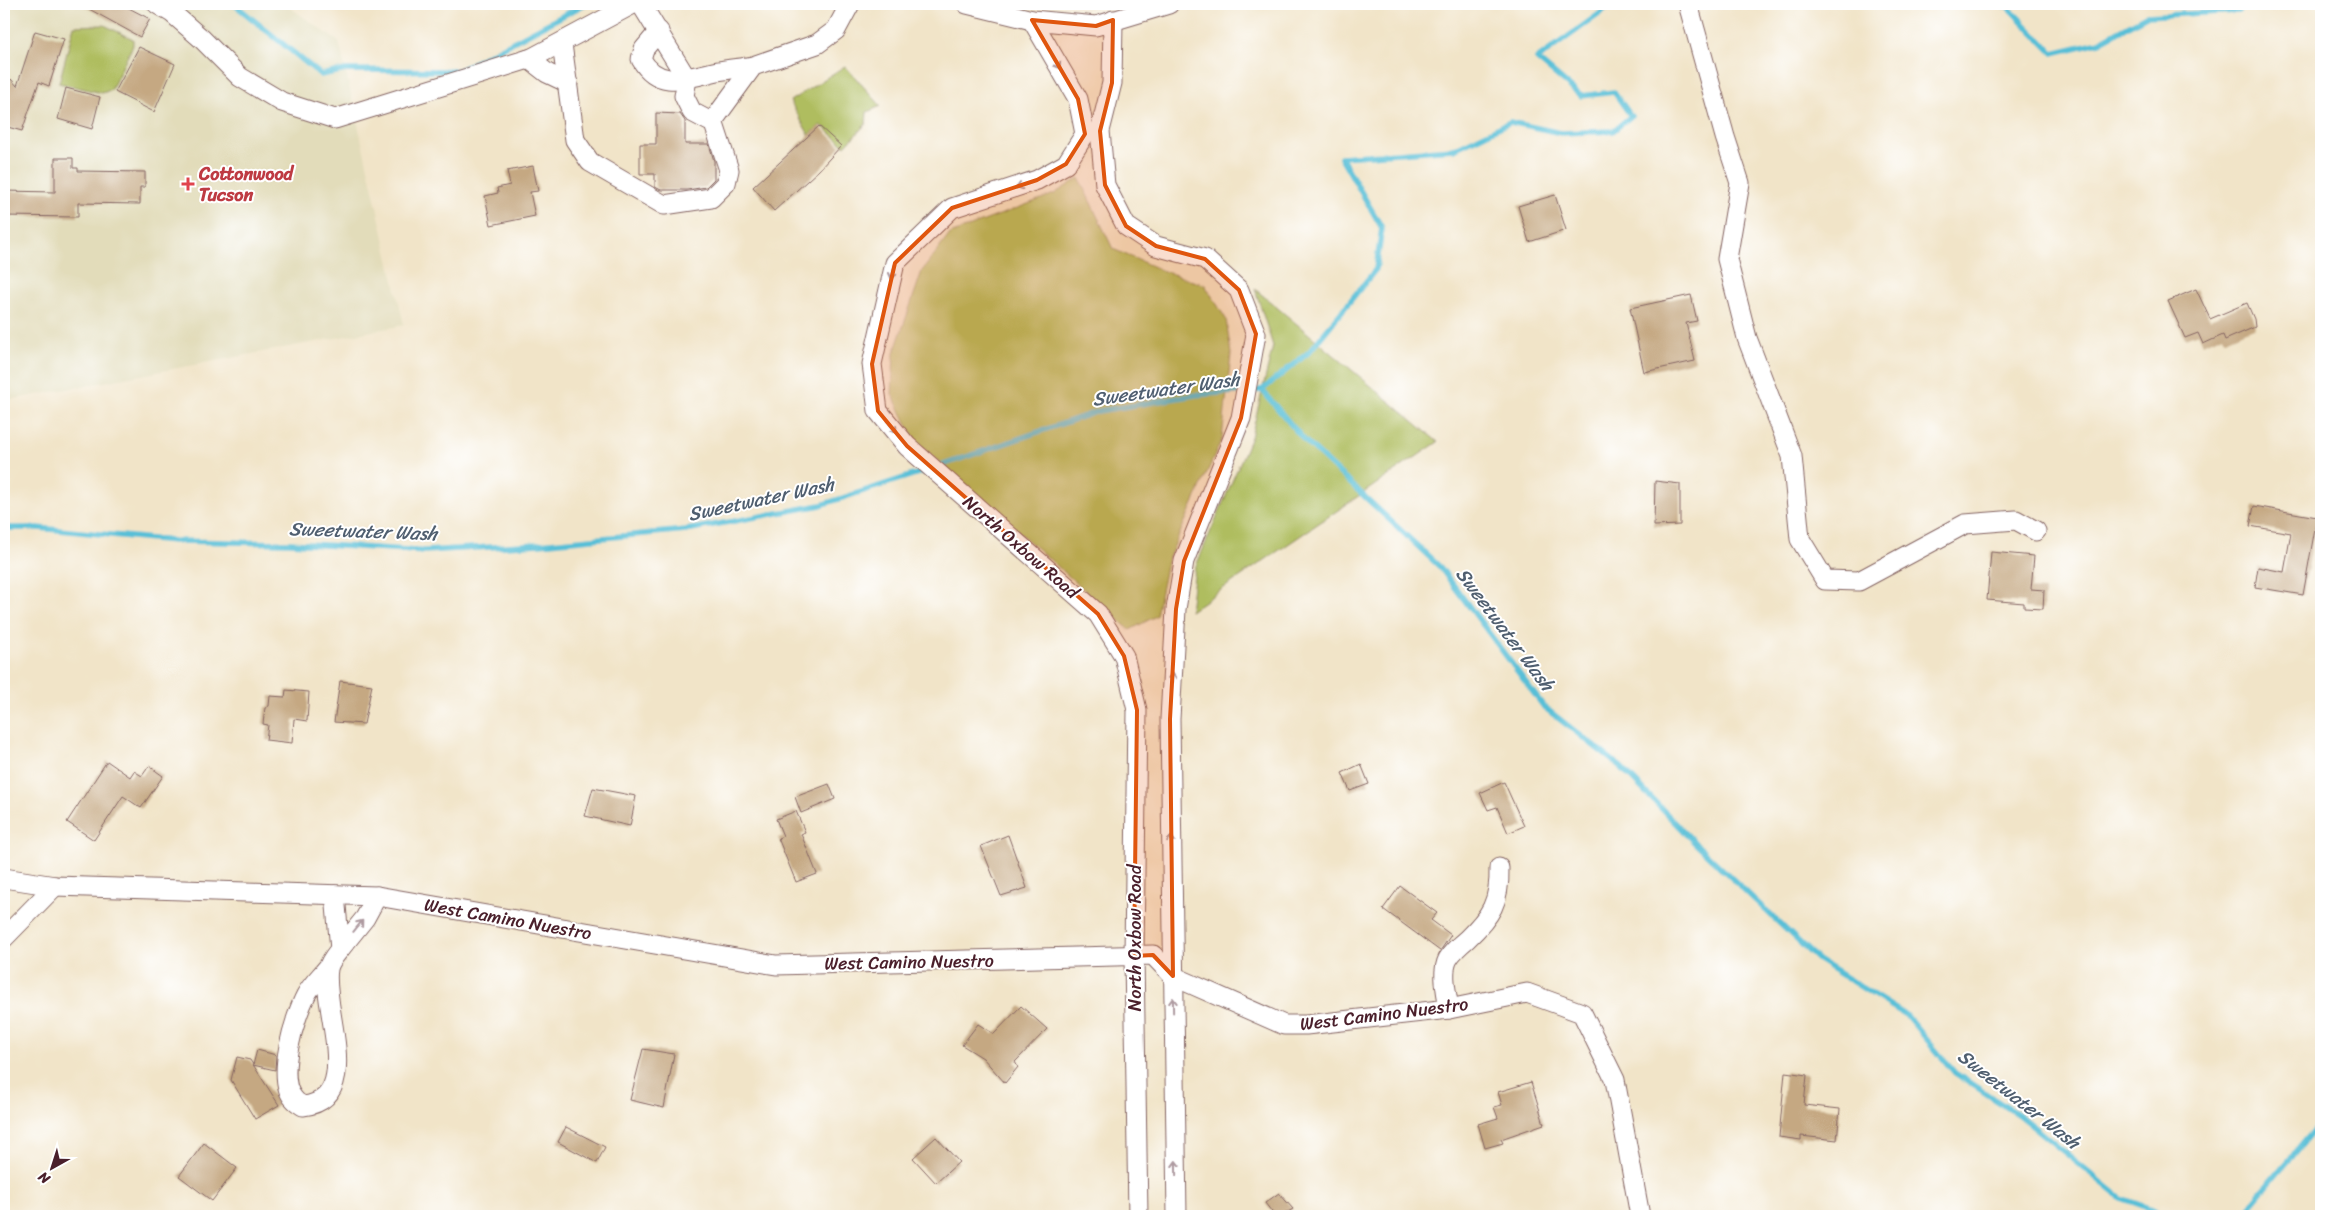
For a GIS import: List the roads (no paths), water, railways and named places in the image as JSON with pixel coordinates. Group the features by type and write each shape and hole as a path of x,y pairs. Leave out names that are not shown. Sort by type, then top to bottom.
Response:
{"street":[{"path":"157,4 172,13 202,39 240,77 282,102 335,119 529,59 562,44 633,4"},
{"path":"641,4 687,79 684,96 692,112 713,121"},
{"path":"659,31 644,49 641,59 648,71 665,80 687,79 753,66 817,44 836,30 850,4"},
{"path":"967,4 1032,20 1096,26 1169,4"},
{"path":"1688,4 1725,137 1740,183 1728,258 1747,338 1792,456 1800,539 1825,580 1859,581 1965,524 2016,520 2036,530"},
{"name":"North Oxbow Road","path":"1032,20 1078,99 1085,134 1066,164 1037,180 952,208 895,263 872,364 878,411 907,446 1098,614 1124,656 1137,710 1134,956 1138,1216"},
{"name":"North Oxbow Road","path":"1113,20 1112,83 1100,131 1105,185 1126,226 1156,246 1205,259 1239,290 1256,334 1241,418 1184,561 1176,609 1170,719 1177,1216"},
{"path":"562,44 575,140 590,162 664,205 711,198 726,182 728,170 713,121"},
{"path":"529,59 568,83"},
{"path":"713,121 753,66"},
{"path":"1449,1008 1446,974 1448,959 1485,922 1493,910 1499,885 1499,868"},
{"name":"West Camino Nuestro","path":"4,878 55,886 377,896 776,965 1153,955 1173,976 1284,1025 1306,1025 1449,1008 1527,993 1582,1013 1615,1080 1640,1216"},
{"path":"4,938 55,886"},
{"path":"335,895 340,949"},
{"path":"328,967 328,1000 337,1071 334,1087 326,1098 313,1105 303,1106 293,1098 287,1083 285,1065 306,993 365,918 377,896"}],"waterway":[{"path":"234,4 321,75 346,70 458,71 585,4"},
{"path":"1262,390 1309,352 1376,269 1382,228 1341,157 1454,149 1510,122 1561,133 1613,131 1631,116 1614,92 1581,96 1537,59 1613,4"},
{"path":"1975,4 2007,6 2053,53 2099,42 2146,16 2238,11 2244,4"},
{"name":"Sweetwater Wash","path":"937,467 1099,411 1196,395 1262,390 1304,440 1440,567 1544,707 1621,767 1695,843 1818,960 1907,1016 1955,1073 2020,1116 2121,1198 2171,1216"},
{"name":"Sweetwater Wash","path":"4,528 38,528 174,541 290,543 425,551 539,544 686,530 821,505 928,470"},
{"name":"Sweetwater Wash","path":"2200,1216 2247,1210 2321,1122"}],"place":[{"name":"Cottonwood Tucson","path":"188,184"}]}
